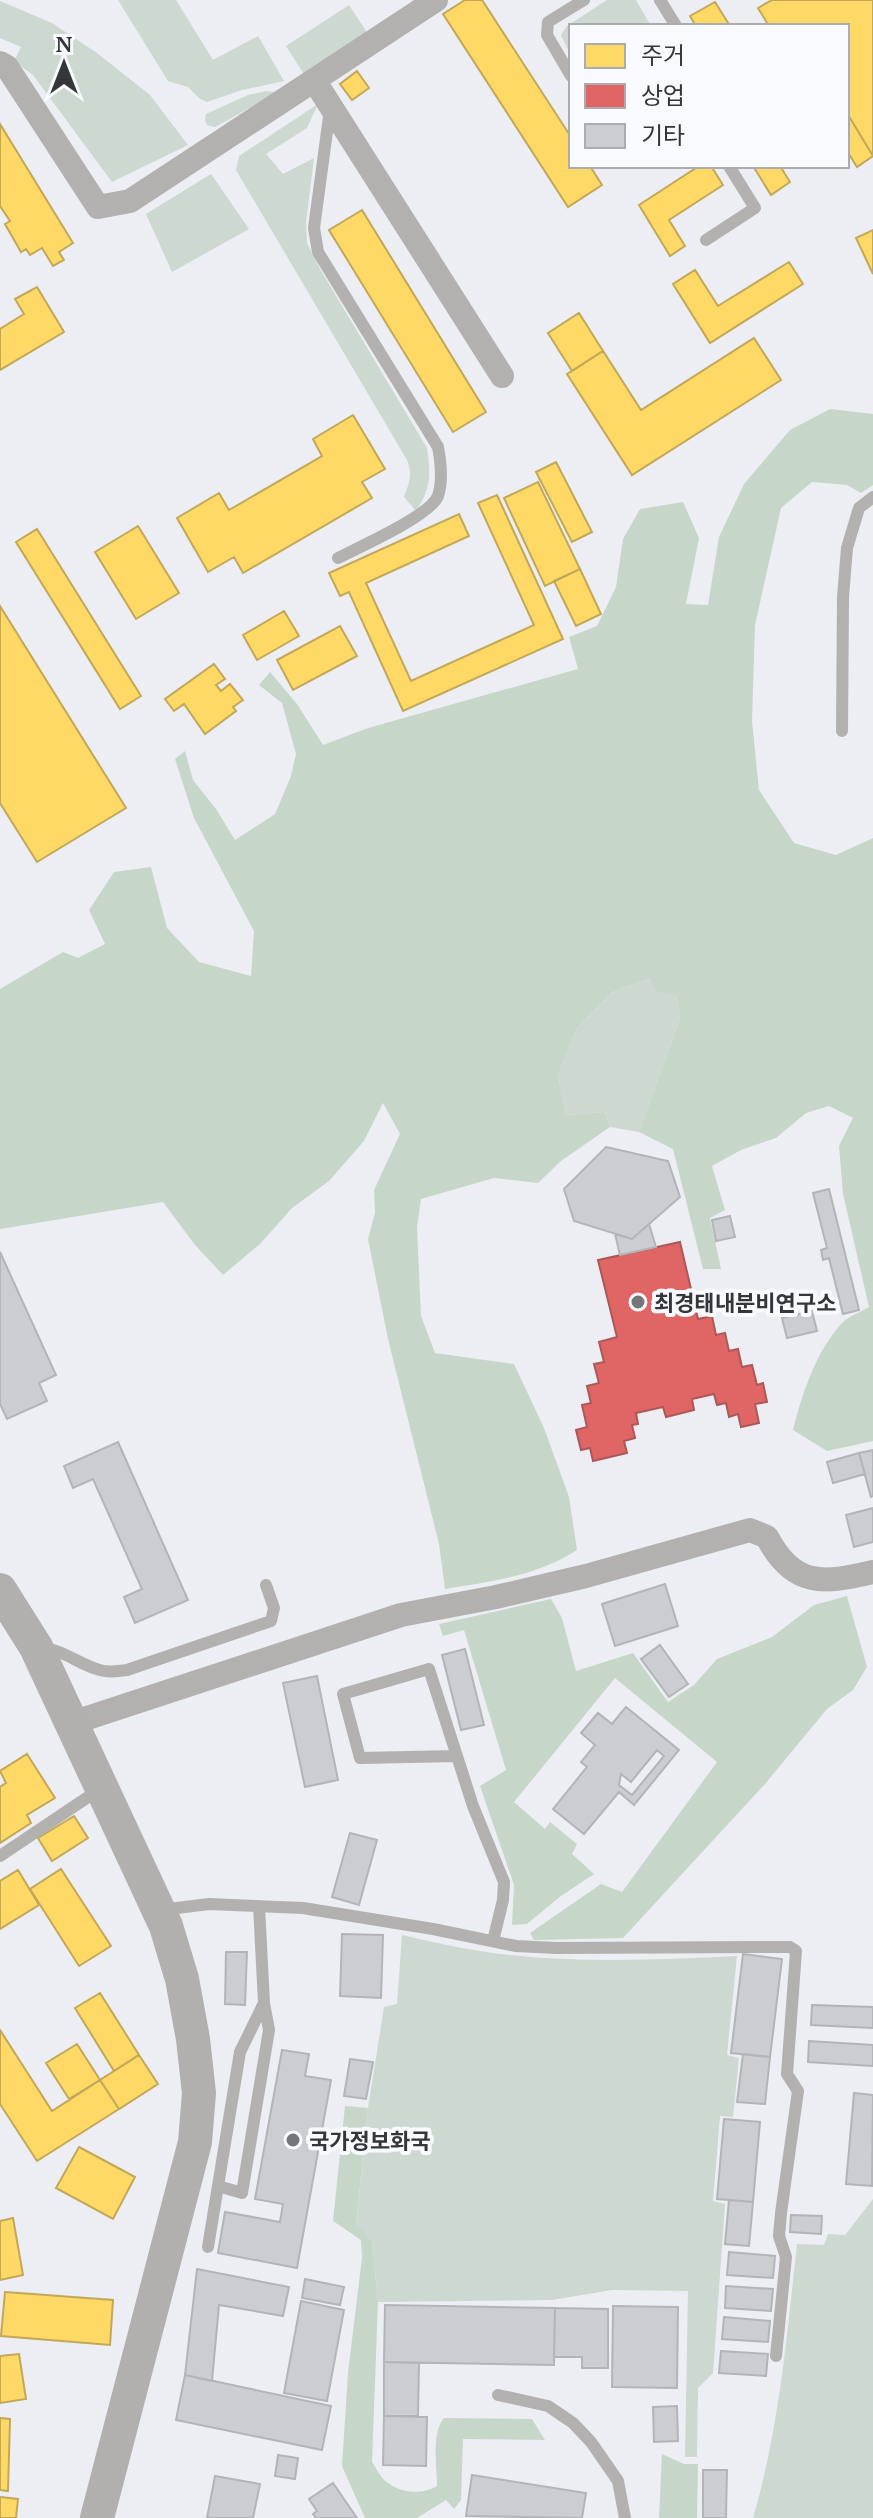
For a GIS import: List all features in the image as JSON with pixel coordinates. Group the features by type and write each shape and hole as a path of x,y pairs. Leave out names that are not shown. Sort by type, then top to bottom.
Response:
{"street":[{"path":"0,63 7,67 98,207 130,201 436,0"},
{"path":"314,80 502,376"},
{"path":"69,1724 401,1615 586,1576 750,1530 767,1537 775,1553 803,1578 842,1579 873,1572"},
{"path":"0,1590 36,1647 69,1724 166,1926 182,1979 199,2093 195,2142 97,2518"}],"lane":[{"path":"569,73 547,35 548,22 584,0"},
{"path":"660,0 675,24"},
{"path":"330,105 314,228 318,252 438,447 441,468 437,499 419,516 338,558"},
{"path":"706,240 755,208 730,168"},
{"path":"842,731 843,597 847,548 859,508 873,497"},
{"path":"36,1647 61,1651 103,1672 127,1670 271,1621 274,1608 266,1585"},
{"path":"457,1756 360,1758 343,1694 429,1669 457,1756 473,1806 504,1882 493,1941"},
{"path":"0,1856 100,1789"},
{"path":"158,1910 209,1904 303,1908 516,1946 790,1947 796,1951 787,2074 798,2091 779,2236 786,2257 776,2356"},
{"path":"218,2186 242,2193 269,2030 264,2003 259,1906"},
{"path":"208,2247 240,2052 264,2003"},
{"path":"498,2395 548,2406 573,2423 591,2442 618,2481 625,2518"}],"shaded area":[{"path":"118,0 176,0 213,60 258,36 284,81 207,102 200,99 188,87 168,81"},
{"path":"607,0 636,0 650,24 570,24"},
{"path":"0,1 52,23 97,53 150,95 188,145 112,182 33,75 14,61 21,47 0,38"},
{"path":"349,5 368,34 305,76 286,46"},
{"path":"569,25 569,52 561,35"},
{"path":"274,92 273,95 215,127 207,125 206,114 248,95"},
{"path":"318,104 307,128 266,154 283,174 314,158 306,222 307,243 427,448 429,481 416,511 404,497 410,474 407,460 236,170 239,156"},
{"path":"211,174 249,229 172,272 146,214"},
{"path":"650,978 676,995 680,1018 639,1132 610,1127 605,1112 566,1115 558,1075 577,1028 613,992"},
{"path":"402,1935 480,1951 544,1958 640,1960 737,1956 727,2055 739,2058 733,2117 720,2116 713,2201 725,2204 713,2373 698,2388 697,2457 685,2457 688,2291 612,2290 552,2300 378,2302 372,2241 356,2225 368,2108 384,2007 397,2004"},
{"path":"873,2199 873,2518 753,2518 776,2417 797,2244 824,2245 828,2234 845,2235"}],"green space":[{"path":"830,409 873,414 873,485 861,493 847,485 812,482 781,508 755,625 752,721 759,790 794,843 836,855 873,838 873,1441 827,1451 793,1430 806,1388 825,1346 842,1323 869,1307 843,1194 839,1146 853,1118 829,1106 806,1113 776,1138 741,1150 712,1166 725,1210 710,1218 721,1269 703,1269 673,1149 639,1132 680,1018 676,995 656,991 650,978 613,992 577,1028 558,1075 566,1115 605,1112 610,1127 561,1161 538,1183 494,1178 421,1199 417,1227 421,1316 435,1353 514,1364 544,1428 569,1497 577,1550 530,1572 445,1589 439,1544 388,1339 368,1239 375,1213 374,1190 400,1134 383,1103 364,1141 329,1181 292,1208 260,1244 223,1275 195,1245 163,1202 0,1229 0,989 63,952 78,958 105,944 89,910 114,872 151,867 167,928 199,962 251,976 254,931 194,818 175,759 185,751 193,780 235,840 275,814 291,776 296,754 282,703 259,685 270,672 297,704 323,745 368,728 578,669 569,637 597,626 616,587 623,539 640,509 683,502 699,538 686,604 708,605 719,537 744,484 790,430"},
{"path":"847,1596 867,1667 853,1690 827,1709 765,1784 623,1938 534,1940 530,1933 601,1884 622,1892 717,1762 615,1678 514,1802 545,1829 550,1822 577,1844 572,1854 594,1874 527,1924 512,1925 514,1885 480,1786 506,1770 464,1630 443,1636 439,1624 551,1599 562,1618 576,1671 633,1653 668,1702 694,1685 717,1659 772,1637 814,1605"},
{"path":"345,2106 368,2108 356,2224 372,2241 378,2302 372,2462 383,2479 393,2486 419,2492 437,2486 436,2441 444,2418 532,2419 545,2440 463,2439 461,2500 454,2509 446,2500 417,2518 365,2518 342,2466 348,2373 362,2257 361,2240 333,2221"},
{"path":"662,2454 684,2464 698,2464 697,2518 659,2518"}],"building: 주거":[{"path":"465,0 482,0 569,134 569,168 591,168 602,185 568,207 443,14"},
{"path":"772,0 873,0 873,156 849,116 849,24 768,24 758,8"},
{"path":"715,2 729,24 695,24 690,16"},
{"path":"357,71 369,88 352,100 340,84"},
{"path":"849,116 873,156 857,167 849,154"},
{"path":"0,124 73,243 59,252 64,260 53,266 42,248 30,255 26,249 21,252 5,224 10,221 0,206"},
{"path":"696,168 712,168 723,185 669,220 685,246 670,256 639,205"},
{"path":"754,168 781,168 790,182 771,195"},
{"path":"362,210 486,412 453,432 329,230"},
{"path":"873,230 873,274 856,238"},
{"path":"789,262 803,284 710,343 673,284 695,270 718,306"},
{"path":"37,287 64,332 0,370 0,329 24,314 15,299"},
{"path":"579,313 603,351 572,371 548,333"},
{"path":"754,338 781,380 632,475 567,374 603,351 641,410"},
{"path":"353,415 385,469 362,482 372,498 243,573 234,557 208,572 177,518 219,493 229,510 322,456 313,439"},
{"path":"556,462 592,532 572,542 536,472"},
{"path":"538,482 580,569 545,586 504,498"},
{"path":"497,495 563,639 403,711 349,592 340,596 329,573 459,514 469,536 366,583 411,681 534,625 478,503"},
{"path":"138,526 179,593 136,619 95,552"},
{"path":"37,529 141,696 120,709 16,542"},
{"path":"580,569 601,614 576,626 554,581"},
{"path":"0,606 126,808 37,862 0,803"},
{"path":"284,611 299,636 257,660 243,635"},
{"path":"340,626 357,656 293,690 277,660"},
{"path":"214,664 225,679 216,685 221,691 230,684 243,700 233,707 236,711 205,734 184,704 174,711 165,699"},
{"path":"27,1754 55,1798 27,1815 31,1823 0,1843 0,1787 6,1783 0,1771"},
{"path":"74,1816 88,1838 52,1861 38,1838"},
{"path":"61,1869 111,1946 79,1966 30,1889"},
{"path":"18,1870 39,1905 0,1929 0,1881"},
{"path":"100,1993 139,2055 114,2071 75,2008"},
{"path":"0,2030 52,2111 100,2080 119,2109 37,2161 0,2104"},
{"path":"77,2044 100,2080 69,2099 46,2063"},
{"path":"139,2055 158,2084 119,2109 100,2080"},
{"path":"79,2147 135,2177 113,2219 56,2188"},
{"path":"13,2218 23,2275 0,2280 0,2221"},
{"path":"5,2292 113,2300 110,2345 1,2336"},
{"path":"19,2354 26,2399 0,2403 0,2356"},
{"path":"0,2418 10,2419 8,2491 0,2490"},
{"path":"0,2497 18,2499 16,2518 0,2518"}],"building: 상업":[{"path":"680,1242 698,1319 712,1316 716,1335 725,1333 729,1351 738,1349 742,1367 752,1365 757,1385 763,1383 767,1402 755,1404 759,1423 741,1427 738,1414 729,1417 726,1403 717,1405 714,1394 692,1399 694,1410 666,1417 663,1407 636,1413 638,1424 632,1425 635,1438 624,1441 627,1453 593,1461 590,1448 581,1450 576,1430 587,1427 582,1405 591,1403 587,1386 599,1383 594,1364 604,1362 599,1342 617,1337 598,1260"}],"building: 기타":[{"path":"606,1147 668,1161 680,1197 632,1239 574,1221 564,1189"},
{"path":"829,1189 859,1310 843,1314 829,1258 823,1260 821,1250 827,1248 813,1193"},
{"path":"730,1216 735,1237 716,1241 712,1220"},
{"path":"649,1224 656,1247 620,1255 615,1234 632,1239"},
{"path":"0,1252 56,1375 39,1383 47,1401 7,1419 0,1404"},
{"path":"812,1311 817,1331 787,1338 782,1318"},
{"path":"118,1442 188,1600 135,1623 124,1597 142,1589 93,1479 73,1488 64,1466"},
{"path":"873,1450 873,1496 871,1497 859,1453"},
{"path":"859,1453 865,1474 833,1483 827,1462"},
{"path":"873,1508 873,1542 854,1547 846,1515"},
{"path":"665,1584 678,1626 615,1646 602,1604"},
{"path":"660,1645 688,1684 669,1697 641,1659"},
{"path":"465,1649 484,1725 461,1730 442,1655"},
{"path":"317,1676 338,1780 305,1787 283,1683"},
{"path":"626,1707 679,1750 634,1805 619,1792 584,1834 553,1809 587,1767 581,1762 595,1745 581,1733 598,1713 612,1724","holes":["657,1750 664,1756 632,1795 619,1785 621,1774 631,1782"]},
{"path":"350,1833 377,1840 359,1905 332,1897"},
{"path":"342,1934 383,1935 381,1998 340,1996"},
{"path":"226,1952 247,1952 245,2005 225,2004"},
{"path":"743,1954 782,1959 770,2057 731,2053"},
{"path":"812,2005 873,2007 873,2028 811,2025"},
{"path":"809,2041 873,2045 873,2066 808,2062"},
{"name":"국가정보화국","path":"282,2050 309,2054 305,2076 331,2080 297,2268 218,2253 225,2212 280,2222 283,2204 255,2199"},
{"path":"743,2054 770,2057 765,2104 737,2102"},
{"path":"350,2059 373,2062 366,2099 344,2096"},
{"path":"854,2093 873,2095 872,2186 846,2184"},
{"path":"724,2119 760,2122 753,2202 717,2199"},
{"path":"729,2200 753,2202 749,2246 725,2244"},
{"path":"791,2215 822,2216 821,2234 790,2232"},
{"path":"729,2252 775,2256 773,2278 727,2275"},
{"path":"197,2269 289,2287 283,2316 219,2305 212,2381 185,2375"},
{"path":"305,2279 344,2287 340,2305 302,2298"},
{"path":"726,2286 773,2289 771,2311 725,2308"},
{"path":"301,2301 344,2310 327,2401 284,2393"},
{"path":"385,2305 555,2308 554,2365 384,2362"},
{"path":"613,2306 678,2307 677,2388 612,2387"},
{"path":"555,2308 608,2309 608,2368 582,2368 582,2357 554,2357"},
{"path":"724,2317 770,2321 768,2342 722,2339"},
{"path":"721,2351 768,2354 766,2376 719,2373"},
{"path":"384,2362 419,2363 418,2416 384,2416"},
{"path":"185,2375 331,2406 322,2450 176,2420"},
{"path":"677,2406 678,2441 654,2442 653,2407"},
{"path":"384,2416 427,2417 426,2466 383,2465"},
{"path":"278,2455 298,2458 295,2479 275,2476"},
{"path":"703,2470 727,2470 726,2518 703,2518"},
{"path":"472,2475 586,2493 582,2518 466,2516"},
{"path":"215,2476 260,2484 253,2518 207,2518"},
{"path":"333,2483 357,2518 316,2518 313,2514 317,2511 309,2499"}],"place":[{"name":"최경태내분비연구소","path":"638,1302"},
{"name":"국가정보화국","path":"293,2140"}]}
